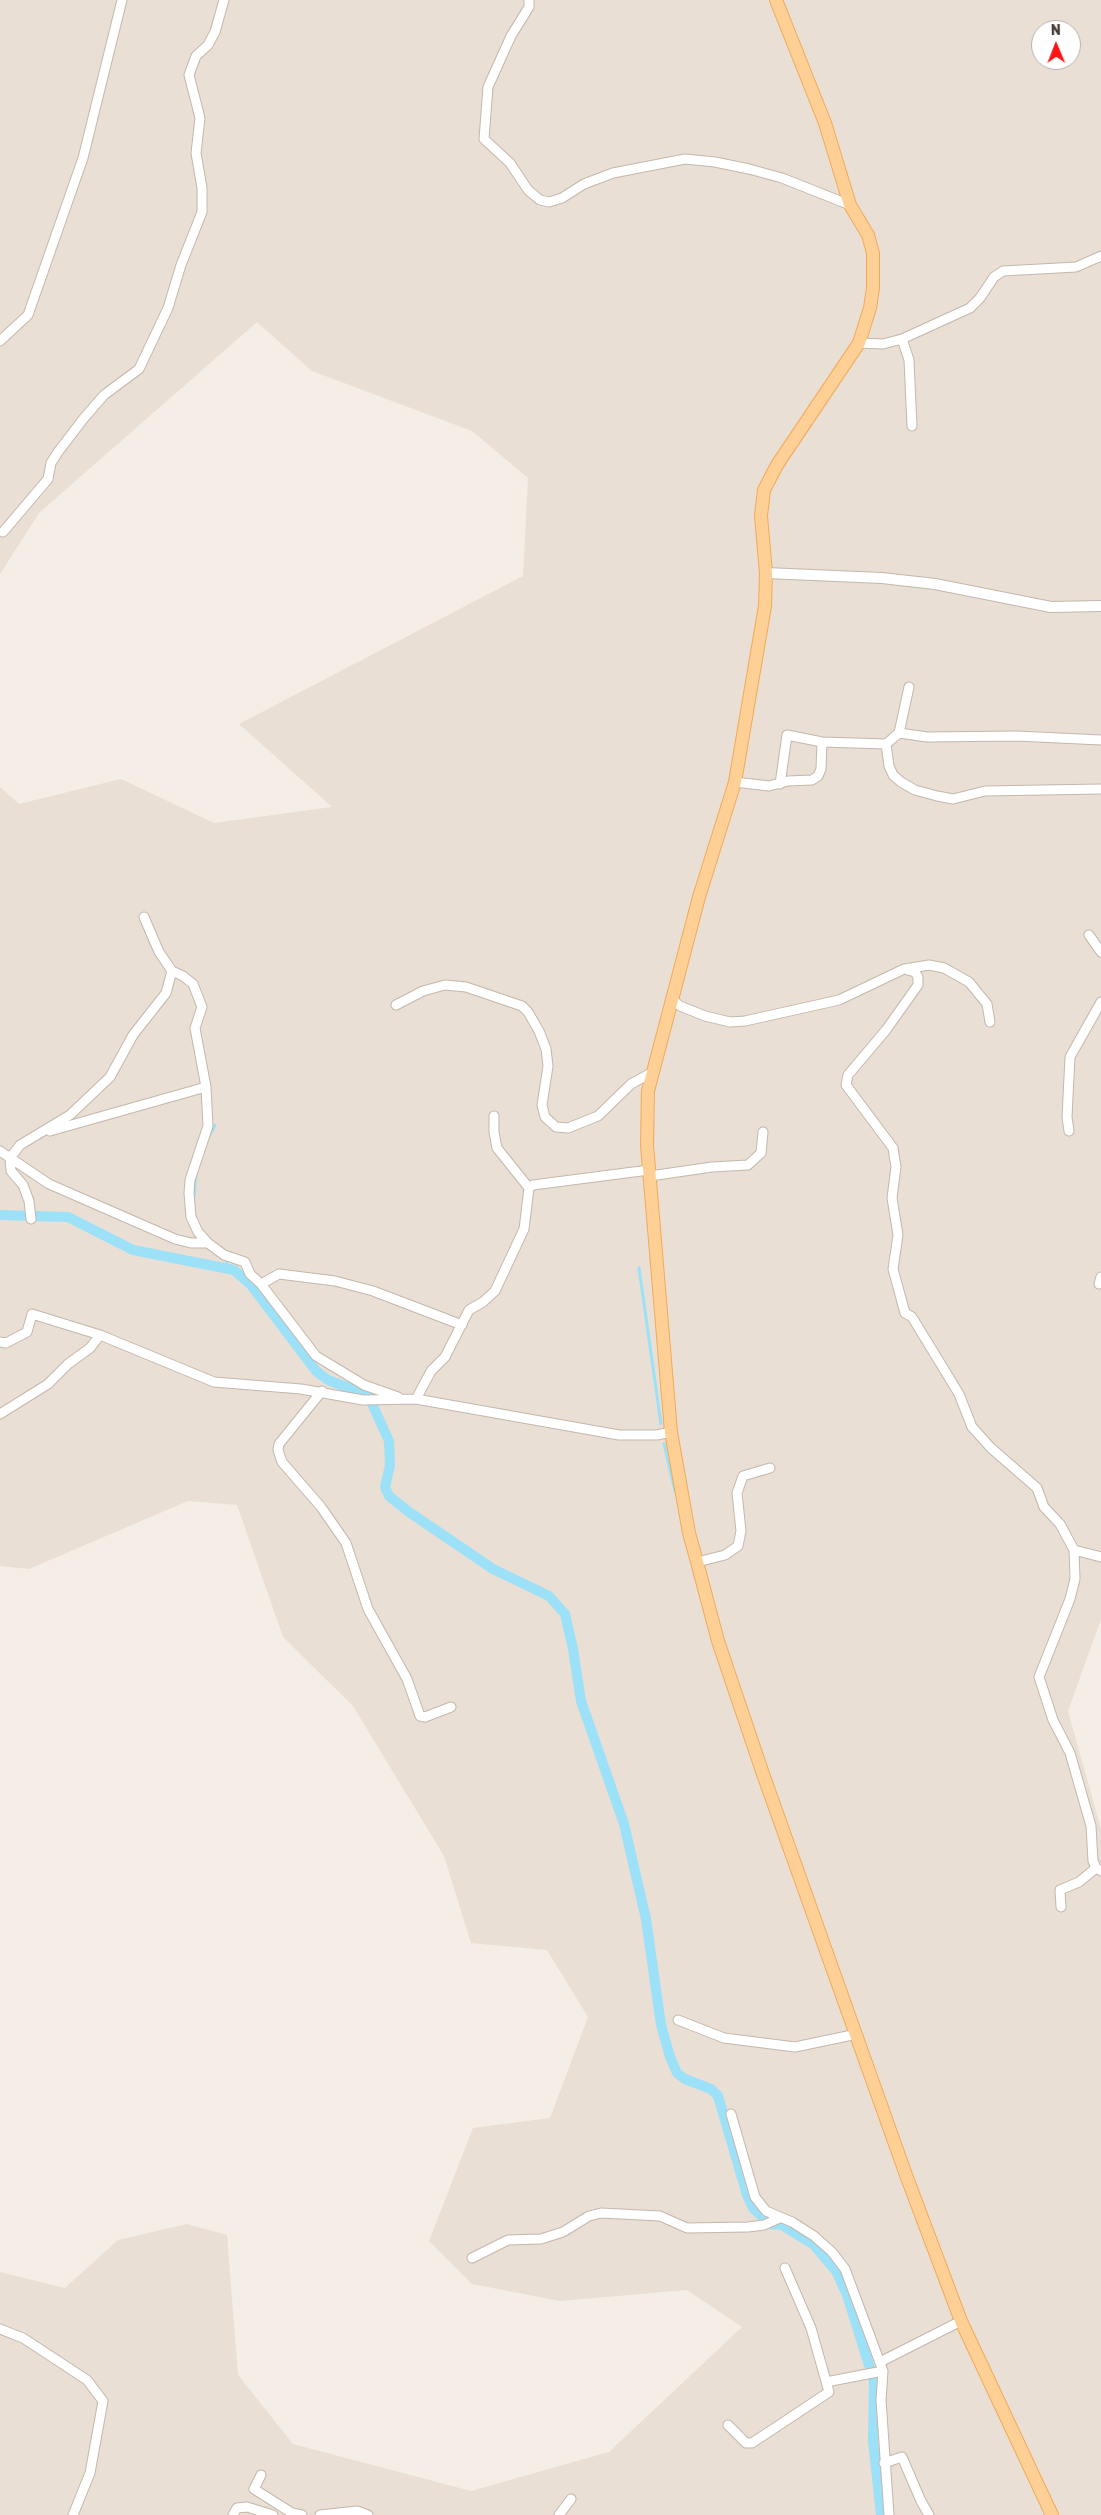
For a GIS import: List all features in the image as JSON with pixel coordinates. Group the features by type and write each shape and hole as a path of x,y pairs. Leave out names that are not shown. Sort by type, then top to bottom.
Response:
{"main road":[{"path":"776,0 825,123 850,205 868,235 874,266 870,308 859,343 777,466 764,490 761,516 766,573 765,606 735,782 671,998 648,1091 649,1173 671,1432 689,1533 718,1641 763,1774 906,2175 961,2321 1052,2515"}],"street":[{"path":"0,341 28,315 83,158 122,0"},
{"path":"3,532 48,478 51,463 84,418 104,395 139,369 168,308 181,265 202,212 202,188 196,153 200,118 189,75 196,56 208,45 215,32 224,0"},
{"path":"530,0 488,87 484,139 510,163 528,190 540,200 550,202 562,198 584,184 613,173 685,159 715,162 765,174 850,205"},
{"path":"859,343 883,344 902,339 970,308 980,298 994,277 1002,271 1076,267 1101,256"},
{"path":"902,339 908,360 912,426"},
{"path":"766,573 882,578 935,584 1051,606 1101,606"},
{"path":"780,784 787,736 822,742 886,744 899,733 909,687"},
{"path":"899,733 928,737 1017,736 1101,740"},
{"path":"735,782 769,786 788,781 812,780 818,776 821,769 822,742"},
{"path":"886,744 889,766 897,778 915,790 936,796 953,799 985,791 1101,788"},
{"path":"144,917 159,952 172,971 184,976 193,984 202,1007 195,1028 206,1087 208,1126 190,1180 189,1193 191,1217 198,1232 208,1243 227,1256 245,1262 250,1274 261,1284 316,1356 364,1385 404,1399"},
{"path":"1101,936 1089,935 1101,952"},
{"path":"671,998 680,1006 705,1016 730,1022 745,1021 839,1000 904,969 929,965 944,968 969,982 987,1004 990,1022"},
{"path":"904,969 915,972 918,985 894,1020 853,1069 846,1081 846,1085 893,1148 896,1167 892,1198 898,1235 893,1269 905,1313 912,1317 959,1394 972,1427 991,1448 1037,1488 1044,1507 1060,1524 1074,1550 1075,1579 1070,1600 1039,1677 1053,1720 1070,1753 1086,1803 1098,1870 1079,1882 1060,1890 1061,1907"},
{"path":"30,1215 23,1185 10,1170 10,1158 20,1144 70,1115 110,1077 133,1035 166,993 172,971"},
{"path":"396,1005 422,991 445,985 466,987 522,1006 528,1012 539,1031 546,1049 548,1066 542,1105 545,1117 556,1127 568,1128 598,1116 631,1084 653,1072"},
{"path":"1069,1131 1067,1092 1070,1057 1101,1002"},
{"path":"38,1134 206,1087"},
{"path":"416,1400 432,1371 445,1357 469,1310 483,1302 495,1291 515,1252 524,1229 529,1188 497,1148 494,1116"},
{"path":"529,1188 533,1185 748,1165 761,1153 763,1132"},
{"path":"0,1151 49,1184 175,1239 191,1243 208,1243"},
{"path":"261,1284 279,1274 335,1281 373,1291 462,1325"},
{"path":"0,1342 6,1343 27,1332 32,1314 100,1335 214,1382 322,1392 363,1400 416,1400 619,1435 657,1435 671,1432"},
{"path":"0,1414 48,1384 68,1364 90,1348 100,1335"},
{"path":"322,1392 282,1438 279,1444 279,1455 287,1470 321,1507 346,1543 368,1609 407,1679 420,1716 425,1718 451,1707"},
{"path":"697,1562 725,1555 738,1546 741,1531 737,1493 743,1476 770,1468"},
{"path":"1074,1550 1101,1557"},
{"path":"678,2020 724,2038 795,2047 857,2034"},
{"path":"731,2114 755,2197 766,2211 777,2219 792,2222 814,2236 832,2252 845,2269 880,2362"},
{"path":"472,2258 508,2240 541,2239 563,2232 589,2216 600,2213 660,2216 687,2228 764,2225 777,2219"},
{"path":"728,2425 746,2443 752,2443 829,2392 811,2328 785,2268"},
{"path":"889,2515 881,2400 876,2372 880,2362 961,2321"},
{"path":"0,2329 23,2338 86,2380 103,2402 90,2473 74,2515"},
{"path":"826,2382 876,2372"},
{"path":"884,2463 902,2457 929,2515"},
{"path":"261,2475 254,2489 292,2513 302,2515"},
{"path":"559,2515 571,2499"},
{"path":"233,2515 237,2508 247,2507 273,2515"},
{"path":"320,2515 357,2511 368,2515"}],"shaded area":[{"path":"0,0 1101,0 1101,1619 1068,1711 1101,1829 1101,2515 0,2515 0,2272 65,2288 118,2240 187,2224 227,2235 238,2375 293,2444 471,2491 609,2452 742,2327 687,2290 560,2301 472,2284 429,2241 473,2128 550,2118 588,2017 547,1950 471,1943 444,1856 353,1706 283,1637 237,1505 188,1501 29,1569 0,1566 0,787 19,804 121,779 214,823 332,807 239,724 523,576 528,478 472,431 312,371 257,322 39,513 0,574"}],"waterway":[{"path":"208,1138 215,1125"},
{"path":"194,1198 196,1172"},
{"path":"0,1215 68,1217 133,1250 234,1270 251,1285 316,1371 328,1380 368,1395 389,1441 390,1465 385,1487 389,1496 409,1512 493,1569 549,1596 565,1614 573,1649 581,1701 624,1824 646,1919 661,2025 670,2057 677,2073 685,2079 711,2089 718,2096 747,2195 753,2208 770,2224 782,2225 814,2245 836,2271 847,2295 874,2381 873,2441 881,2515"},
{"path":"226,1267 227,1258"},
{"path":"639,1268 661,1424"},
{"path":"664,1444 675,1491"}]}
